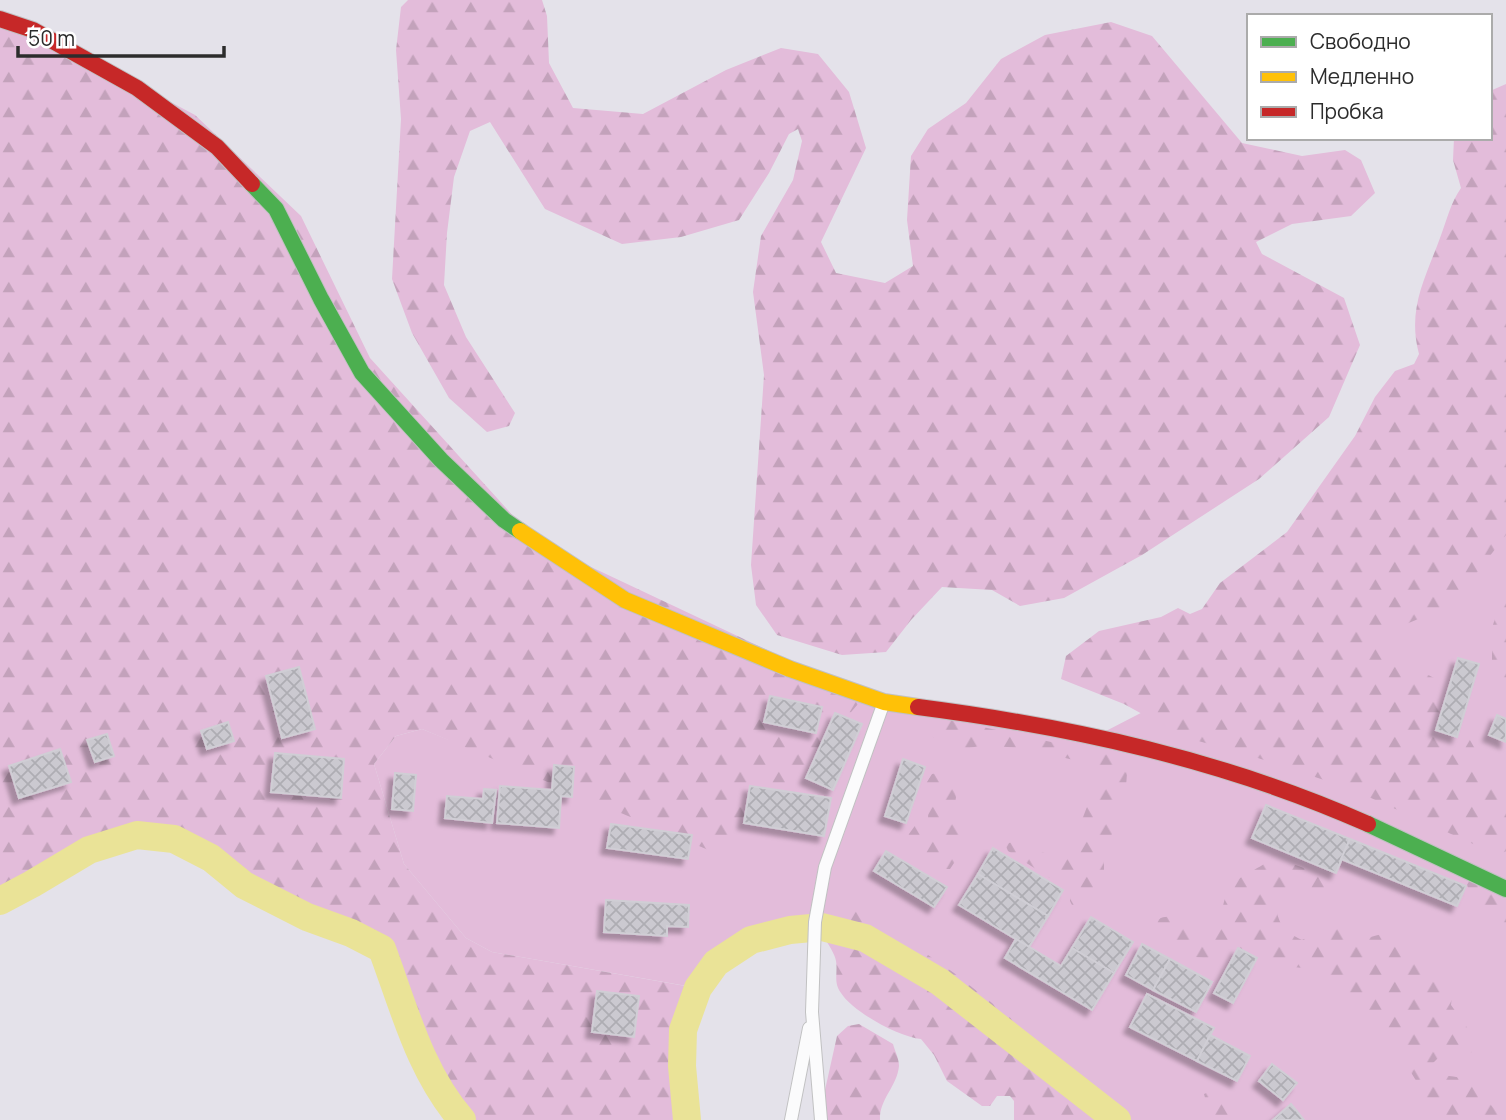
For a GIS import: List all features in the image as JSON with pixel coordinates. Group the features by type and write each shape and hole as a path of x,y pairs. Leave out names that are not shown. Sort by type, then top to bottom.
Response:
{"street":[{"path":"0,19 33,30 137,88 217,147 276,209 362,373 441,460 504,520 625,600 790,669 884,702 988,716 1090,734 1218,768 1325,804 1506,889"}],"lane":[{"path":"821,1120 812,1012 815,922 825,867 884,702"},
{"path":"791,1120 812,1012"}],"green space":[{"path":"408,0 542,0 547,16 549,63 573,108 643,114 726,70 781,48 818,54 849,92 866,148 821,242 836,273 885,283 913,266 907,220 911,156 928,129 966,103 1001,59 1045,35 1111,22 1152,36 1242,143 1302,156 1345,150 1361,160 1375,193 1351,216 1292,224 1256,242 1262,254 1344,298 1360,345 1329,417 1259,479 1142,555 1064,598 1020,606 992,590 942,587 886,652 842,655 777,635 756,605 751,565 764,375 753,292 761,236 793,180 802,141 798,129 789,134 769,173 739,220 681,237 622,244 545,209 490,122 470,131 454,177 444,285 466,337 515,413 509,426 487,432 449,398 412,333 392,279 401,119 396,50 401,7"},
{"path":"0,11 195,115 301,216 370,358 536,541 865,696 725,857 422,729 396,736 374,764 404,864 466,938 492,952 697,988 683,1030 682,1066 687,1120 462,1120 435,1081 414,1039 382,949 351,933 307,917 244,885 211,858 174,839 137,835 89,850 0,900"},
{"path":"1506,84 1506,259 1499,276 1506,300 1506,535 1452,605 1399,627 1382,638 1381,650 1434,678 1489,773 1506,786 1506,851 1500,856 1351,789 1184,737 1124,704 1061,679 1066,656 1099,631 1161,617 1178,608 1190,614 1202,609 1220,583 1287,532 1355,436 1375,397 1395,371 1414,364 1419,354 1415,323 1419,294 1451,206 1461,188 1453,160 1454,140 1492,140 1492,90"},
{"path":"1506,188 1506,1120 1117,1120 865,938 822,927 790,930 751,940 716,963 698,988 492,952 466,938 404,864 374,764 396,736 422,729 449,740 865,696 1104,732 1224,670 1382,517"},
{"path":"1506,584 1506,703 1492,666 1492,628"},
{"path":"937,717 1128,759 1126,787 1104,856 1104,896 1095,909 1076,913 1070,901 1070,891 1008,851 1005,844 1020,843 1064,859 1070,851 1095,786 1092,771 1082,762 1028,749 985,745 964,749 943,746 930,734 931,724"},
{"path":"943,772 953,782 956,797 954,812 959,831 960,854 950,869 924,864 904,847 919,820 928,818 923,795 926,783 932,774"},
{"path":"1272,859 1305,869 1320,877 1333,889 1329,897 1312,900 1297,893 1282,896 1275,903 1282,926 1290,933 1302,940 1322,927 1333,924 1343,926 1366,939 1396,935 1406,939 1409,953 1416,963 1444,975 1451,987 1451,1005 1473,1036 1472,1052 1457,1057 1438,1058 1431,1065 1436,1075 1470,1081 1506,1120 1440,1120 1387,1033 1352,994 1303,968 1184,956 1158,941 1148,928 1155,921 1167,917 1194,926 1211,927 1219,917 1233,883"},
{"path":"1464,877 1506,891 1506,925 1490,923 1475,906"},
{"path":"845,908 863,910 954,973 1140,1120 1014,1120 1014,1101 1010,1096 997,1096 990,1106 982,1106 947,1081 934,1055 921,1039 901,1034 877,1022 855,1008 839,989 835,958 824,937 832,915"},
{"path":"859,1024 893,1044 899,1063 898,1073 882,1106 880,1120 827,1120 825,1090 837,1036 848,1026"},
{"path":"1211,1091 1220,1094 1248,1120 1211,1120 1204,1094"}],"building":[{"path":"1458,658 1479,664 1457,737 1436,730"},
{"path":"299,667 315,729 282,738 266,676"},
{"path":"770,696 822,707 816,733 764,722"},
{"path":"835,713 862,724 833,790 806,778"},
{"path":"1497,715 1506,719 1506,742 1489,735"},
{"path":"228,722 234,741 207,749 201,731"},
{"path":"107,734 114,756 95,762 87,740"},
{"path":"60,749 71,782 19,798 9,766"},
{"path":"275,753 344,759 341,798 271,792"},
{"path":"903,759 925,767 906,823 885,816"},
{"path":"554,765 574,767 572,797 561,796 559,828 497,823 500,786 552,790"},
{"path":"395,773 416,775 413,811 392,809"},
{"path":"750,786 831,798 824,836 744,823"},
{"path":"484,789 496,790 492,823 445,818 447,796 483,799"},
{"path":"1266,805 1350,839 1336,873 1252,838"},
{"path":"611,824 692,835 688,859 607,848"},
{"path":"1350,839 1466,886 1457,906 1341,859"},
{"path":"993,848 1063,890 1048,916 978,874"},
{"path":"886,851 947,887 934,907 874,871"},
{"path":"978,874 1048,916 1029,947 959,905"},
{"path":"606,900 689,905 688,927 667,926 667,936 604,932"},
{"path":"1091,917 1133,942 1114,973 1072,948"},
{"path":"1016,939 1061,966 1072,948 1114,973 1092,1010 1005,958"},
{"path":"1142,944 1170,959 1153,990 1126,975"},
{"path":"1238,948 1257,958 1233,1003 1214,993"},
{"path":"1170,959 1212,982 1196,1012 1153,990"},
{"path":"597,991 639,996 634,1037 592,1032"},
{"path":"1147,994 1214,1028 1197,1061 1130,1027"},
{"path":"1210,1035 1250,1056 1237,1081 1197,1061"},
{"path":"1272,1064 1297,1083 1283,1100 1259,1081"},
{"path":"1291,1104 1304,1120 1273,1120"}],"waterway":[{"path":"0,901 89,850 137,835 174,839 211,858 244,885 307,917 351,933 382,949 414,1039 435,1081 462,1120"},
{"path":"687,1120 682,1066 683,1030 698,988 716,963 751,940 790,930 822,927 865,938 940,982 1117,1120"}],"traffic: fast":[{"path":"252,184 276,209 362,373 441,460 504,520 520,531"},
{"path":"1368,824 1506,889"}],"traffic: slow":[{"path":"520,531 625,600 790,669 884,702 918,707"}],"traffic: jam":[{"path":"0,19 33,30 137,88 217,147 252,184"},
{"path":"918,707 1033,725 1147,749 1259,782 1368,824"}]}
